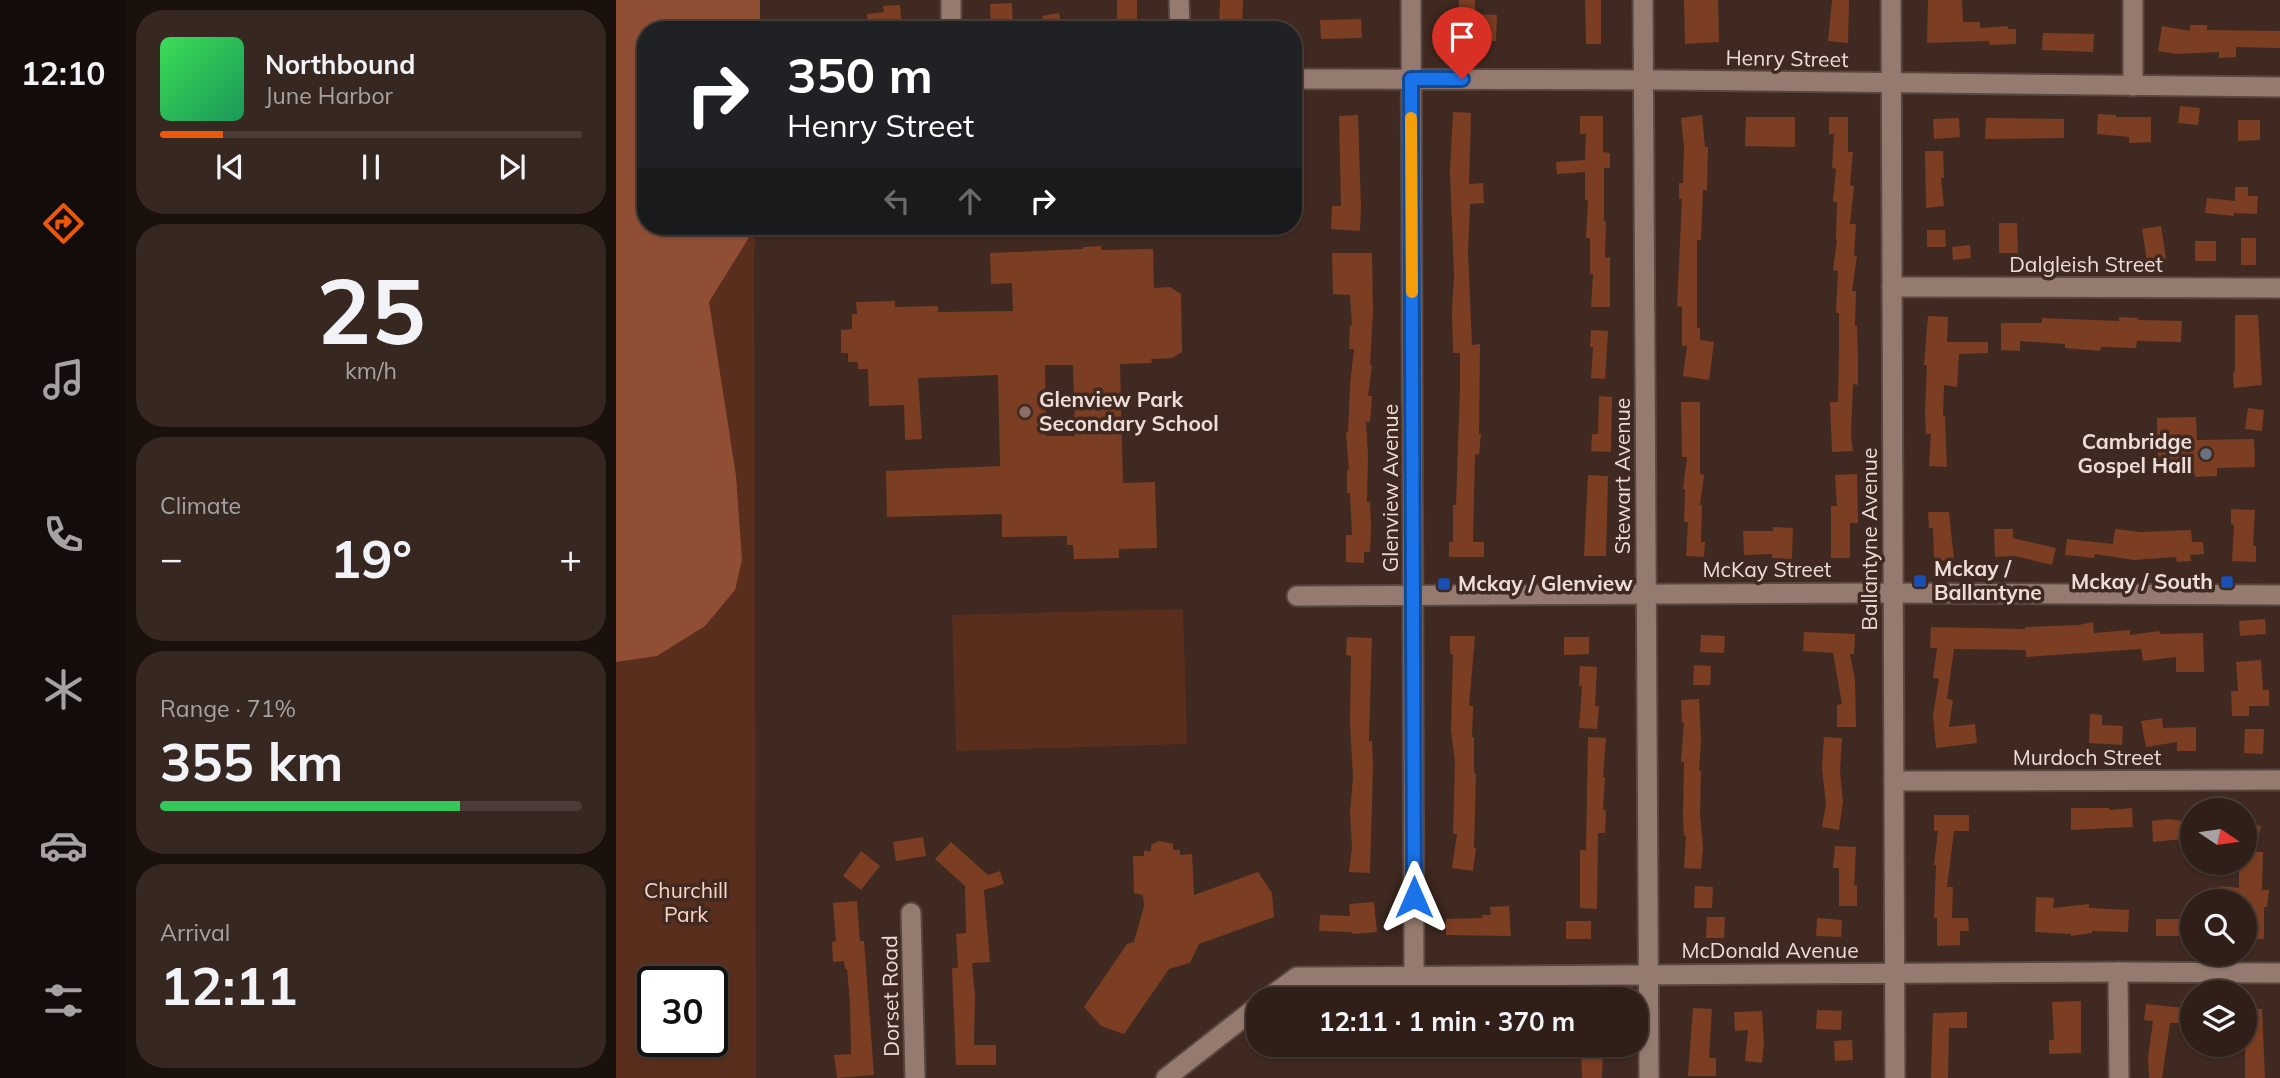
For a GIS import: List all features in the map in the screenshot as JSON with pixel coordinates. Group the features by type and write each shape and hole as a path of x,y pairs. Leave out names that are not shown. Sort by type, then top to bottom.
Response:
{"street":[{"path":"951,0 951,21"},
{"path":"1179,0 1180,21"},
{"name":"Glenview Avenue","path":"1411,0 1414,976"},
{"name":"Stewart Avenue","path":"1643,0 1649,1078"},
{"name":"Ballantyne Avenue","path":"1891,0 1895,1078"},
{"path":"2133,0 2133,86"},
{"name":"Henry Street","path":"1302,79 1644,80 2280,88"},
{"name":"Dalgleish Street","path":"1892,287 2280,288"},
{"name":"McKay Street","path":"1297,596 1894,593 2280,595"},
{"name":"Murdoch Street","path":"1894,780 2280,780"},
{"name":"Dorset Road","path":"911,913 915,1078"},
{"path":"2118,972 2119,1078"},
{"name":"McDonald Avenue","path":"1283,987 1297,977 2280,973"},
{"path":"1166,1078 1246,1015"}],"green space":[{"name":"Churchill Park","path":"616,0 760,0 760,21 637,21 637,235 755,235 756,1078 616,1078"},
{"path":"1183,609 1187,744 956,751 952,615"}],"shaded area":[{"path":"616,0 760,0 760,21 637,21 637,235 750,235 709,302 736,476 742,560 735,590 705,626 657,656 616,662"}],"building":[{"path":"1117,0 1137,0 1137,21 1117,21"},
{"path":"1220,0 1243,0 1242,21 1219,21"},
{"path":"1459,0 1475,0 1475,14 1497,15 1496,41 1456,39"},
{"path":"1585,0 1601,0 1601,44 1586,44"},
{"path":"1684,0 1718,0 1719,42 1685,44"},
{"path":"1832,0 1849,0 1848,43 1828,41"},
{"path":"1928,0 1962,0 1963,22 1980,22 1980,28 2008,26 2008,29 2016,29 2016,44 1990,45 1989,41 1927,43"},
{"path":"1012,3 1013,21 991,21 990,4"},
{"path":"900,5 901,21 867,21 867,14 884,12 883,6"},
{"path":"1059,13 1060,21 1043,21 1042,16"},
{"path":"1361,19 1362,38 1321,39 1320,20"},
{"path":"2190,25 2207,25 2207,30 2280,31 2280,48 2236,47 2236,57 2219,58 2219,52 2176,54 2158,51 2162,26 2190,31"},
{"path":"2043,33 2094,34 2093,52 2042,50"},
{"path":"2180,106 2200,108 2198,125 2178,123"},
{"path":"1453,112 1471,113 1469,184 1483,183 1484,203 1470,204 1468,252 1472,345 1480,344 1481,434 1479,455 1475,454 1473,542 1484,542 1484,557 1449,557 1449,542 1453,542 1453,505 1456,505 1460,387 1460,353 1453,353 1454,275 1450,171"},
{"path":"2098,114 2151,117 2151,142 2129,143 2129,137 2097,134"},
{"path":"1358,115 1360,231 1331,229 1332,206 1341,206 1339,116"},
{"path":"1702,115 1705,147 1708,147 1707,190 1703,190 1701,240 1697,240 1697,328 1700,328 1700,340 1714,342 1709,380 1683,376 1687,346 1682,346 1682,307 1677,306 1682,199 1679,199 1679,183 1683,183 1684,147 1681,118"},
{"path":"1580,116 1603,116 1603,152 1610,153 1610,168 1604,168 1604,221 1605,258 1610,257 1610,307 1591,307 1593,274 1590,274 1590,238 1586,238 1588,200 1585,200 1585,172 1557,174 1556,162 1585,160 1586,134 1580,134"},
{"path":"1746,117 1795,117 1795,147 1745,146"},
{"path":"1829,117 1848,117 1848,152 1853,152 1850,185 1854,186 1850,224 1856,224 1854,256 1857,256 1852,291 1856,291 1858,361 1858,385 1853,384 1853,451 1832,452 1830,402 1838,402 1839,313 1836,313 1838,271 1833,270 1837,240 1837,202 1833,202 1836,169 1832,168 1834,134 1829,134"},
{"path":"1959,118 1960,137 1934,139 1933,119"},
{"path":"1986,118 2064,119 2064,138 1985,139"},
{"path":"2238,120 2260,120 2260,140 2238,141"},
{"path":"1925,151 1943,151 1944,178 1941,178 1944,206 1926,208"},
{"path":"2235,187 2248,187 2248,196 2258,196 2257,214 2234,213 2234,216 2205,213 2207,198 2235,201"},
{"path":"1999,223 2017,223 2018,253 1999,253"},
{"path":"2161,226 2166,259 2147,261 2142,229"},
{"path":"1927,230 1945,230 1946,247 1927,247"},
{"path":"2241,238 2256,238 2256,265 2241,265"},
{"path":"2195,241 2216,241 2216,261 2195,261"},
{"path":"1970,245 1971,258 1953,260 1952,247"},
{"path":"1101,246 1101,250 1153,249 1154,288 1170,287 1181,294 1182,352 1172,358 1151,359 1152,363 1120,364 1123,483 1155,482 1157,548 1119,549 1119,558 1074,559 1073,545 1067,545 1067,536 1002,537 1002,514 887,517 886,471 1000,466 998,375 918,378 922,439 905,440 904,405 869,406 868,369 858,369 858,362 848,362 848,353 841,353 841,330 852,329 852,314 857,314 856,302 895,301 895,307 938,306 938,312 1013,311 1012,283 991,284 990,253","holes":["1045,365 1073,365 1075,436 1046,436"]},
{"path":"1332,253 1372,253 1372,365 1368,396 1372,396 1370,422 1366,422 1367,502 1370,502 1371,528 1370,552 1364,552 1364,563 1346,562 1346,535 1352,535 1350,493 1347,493 1349,470 1346,433 1354,349 1349,349 1352,325 1350,295 1333,294"},
{"path":"2235,315 2258,315 2262,385 2234,388"},
{"path":"1928,316 1948,317 1947,342 1988,342 1988,353 1959,354 1957,387 1944,385 1943,416 1947,467 1929,466 1931,434 1926,434 1927,365 1924,365"},
{"path":"2119,317 2182,321 2181,342 2137,341 2136,348 2101,347 2100,351 2065,348 2065,344 2020,341 2020,351 2001,350 2001,323 2042,323 2042,318 2119,321"},
{"path":"1591,330 1608,331 1605,379 1591,378"},
{"path":"1599,396 1612,397 1611,452 1591,451 1592,434 1598,434"},
{"path":"1681,402 1700,402 1700,474 1704,475 1700,505 1701,542 1705,542 1704,557 1686,556 1688,522 1684,522 1683,489 1687,457 1682,457"},
{"path":"2248,408 2264,410 2262,431 2245,429"},
{"name":"Cambridge Gospel Hall","path":"2196,417 2197,440 2254,439 2255,467 2217,468 2217,476 2195,477 2195,474 2167,475 2167,468 2158,468 2157,418"},
{"path":"1857,474 1858,523 1850,523 1850,558 1831,558 1831,506 1837,506 1835,475"},
{"path":"1588,475 1608,476 1606,556 1584,556"},
{"path":"2231,509 2255,510 2253,546 2256,546 2256,562 2232,561 2234,525 2231,524"},
{"path":"1928,512 1949,512 1954,560 1934,561 1933,528 1929,528"},
{"path":"1773,527 1793,528 1792,559 1772,558 1772,554 1744,555 1743,531 1773,531"},
{"path":"1994,529 2013,529 2013,538 2056,548 2052,565 2015,556 1995,557"},
{"path":"2115,529 2141,532 2191,530 2192,542 2203,542 2204,554 2190,555 2191,561 2177,562 2176,557 2134,560 2095,554 2094,558 2065,555 2067,539 2113,544"},
{"path":"2265,619 2266,634 2240,636 2239,621"},
{"path":"2093,622 2094,633 2130,630 2130,635 2159,631 2160,634 2203,633 2204,672 2176,672 2176,657 2143,661 2141,649 2026,657 2026,650 1954,649 1947,699 1953,700 1949,727 1975,724 1977,743 1936,748 1933,715 1939,679 1933,678 1937,648 1930,648 1931,627 2025,629"},
{"path":"1804,632 1855,634 1854,654 1850,654 1855,680 1856,727 1837,727 1837,705 1842,704 1833,653 1803,651"},
{"path":"1701,635 1725,636 1724,653 1700,652"},
{"path":"1450,636 1475,636 1469,706 1473,706 1472,737 1476,773 1476,848 1473,871 1452,868 1457,834 1453,834 1455,762 1451,730 1453,654 1450,654"},
{"path":"1347,637 1372,638 1369,741 1372,741 1373,767 1370,873 1349,872 1353,777 1350,724 1351,656 1346,655"},
{"path":"1564,637 1589,637 1589,654 1564,655"},
{"path":"2261,660 2263,690 2269,690 2269,706 2249,706 2249,716 2232,716 2231,691 2238,691 2236,662"},
{"path":"1694,665 1711,666 1710,685 1693,685"},
{"path":"1580,666 1597,667 1597,729 1579,728 1582,686 1579,686"},
{"path":"1699,699 1700,815 1703,847 1701,869 1684,868 1684,762 1681,762 1684,723 1681,700"},
{"path":"2090,714 2102,715 2102,725 2123,726 2122,745 2089,743"},
{"path":"2162,718 2163,728 2196,727 2196,751 2177,751 2177,742 2146,747 2141,721"},
{"path":"2245,729 2264,729 2263,754 2244,753"},
{"path":"1588,737 1606,738 1603,777 1605,833 1598,833 1597,909 1580,908 1580,850 1586,850"},
{"path":"1824,737 1842,738 1840,771 1843,802 1839,830 1822,827 1826,804 1822,768"},
{"path":"2071,808 2132,808 2133,827 2071,830"},
{"path":"1934,815 1969,815 1969,831 1954,831 1947,887 1953,887 1952,918 1968,918 1969,931 1960,931 1960,945 1937,946 1934,865 1938,831 1934,831"},
{"path":"2180,820 2180,839 2153,842 2152,821"},
{"path":"923,837 926,856 896,861 893,842"},
{"path":"1159,841 1173,844 1173,850 1180,850 1180,855 1192,854 1194,895 1258,872 1272,893 1274,917 1199,944 1190,963 1169,969 1124,1034 1101,1026 1084,1007 1127,944 1134,942 1144,906 1143,895 1134,893 1133,856 1144,856 1144,851 1151,851 1151,845"},
{"path":"951,842 988,875 1000,871 1004,884 984,890 990,962 972,963 975,996 974,1045 996,1045 996,1065 956,1065 952,968 958,968 956,934 966,933 965,886 935,859"},
{"path":"1835,846 1856,847 1854,885 1857,885 1857,906 1839,906 1839,868 1833,868"},
{"path":"861,851 880,866 861,890 843,876"},
{"path":"2258,852 2263,852 2262,890 2269,890 2267,907 2264,907 2264,939 2257,939 2257,889 2220,889 2220,886 2239,888 2239,875 2258,875"},
{"path":"1695,886 1713,887 1712,908 1694,908"},
{"path":"2036,897 2054,898 2053,908 2089,904 2089,908 2129,910 2128,932 2092,931 2071,936 2035,932"},
{"path":"857,901 860,941 864,941 874,1075 837,1078 834,1055 851,1054 850,1003 844,961 833,962 832,942 836,941 833,903"},
{"path":"1374,902 1377,932 1352,934 1319,931 1320,915 1350,916 1349,904"},
{"path":"1509,906 1511,936 1446,935 1446,919 1483,918 1482,915 1491,915 1490,907"},
{"path":"1707,917 1725,917 1724,938 1706,938"},
{"path":"1817,918 1842,920 1841,937 1816,936"},
{"path":"2156,919 2179,919 2179,936 2156,936"},
{"path":"1566,921 1591,921 1591,939 1566,939"},
{"path":"2081,1001 2081,1053 2049,1054 2049,1040 2054,1040 2052,1002"},
{"path":"2146,1004 2180,1008 2180,1023 2170,1023 2162,1078 2149,1078 2148,1057 2153,1021 2144,1020"},
{"path":"1693,1008 1712,1009 1709,1058 1716,1058 1716,1076 1688,1076"},
{"path":"2257,1009 2262,1009 2265,1078 2245,1078 2245,1057 2257,1057"},
{"path":"1817,1010 1842,1011 1841,1030 1816,1029"},
{"path":"1762,1011 1762,1063 1745,1061 1748,1030 1735,1031 1734,1012"},
{"path":"1967,1012 1967,1028 1949,1028 1948,1078 1931,1078 1933,1013"},
{"path":"1852,1040 1853,1060 1835,1061 1834,1041"},
{"path":"1581,1057 1603,1057 1602,1078 1582,1078"}],"slow traffic":[{"path":"1411,118 1412,292"}],"place":[{"name":"Glenview Park Secondary School","path":"1025,412"},
{"name":"Cambridge Gospel Hall","path":"2206,454"},
{"name":"Mckay / Ballantyne","path":"1920,581"},
{"name":"Mckay / South","path":"2227,582"},
{"name":"Mckay / Glenview","path":"1444,584"}],"route":[{"path":"1414,897 1411,79 1462,79"}]}
